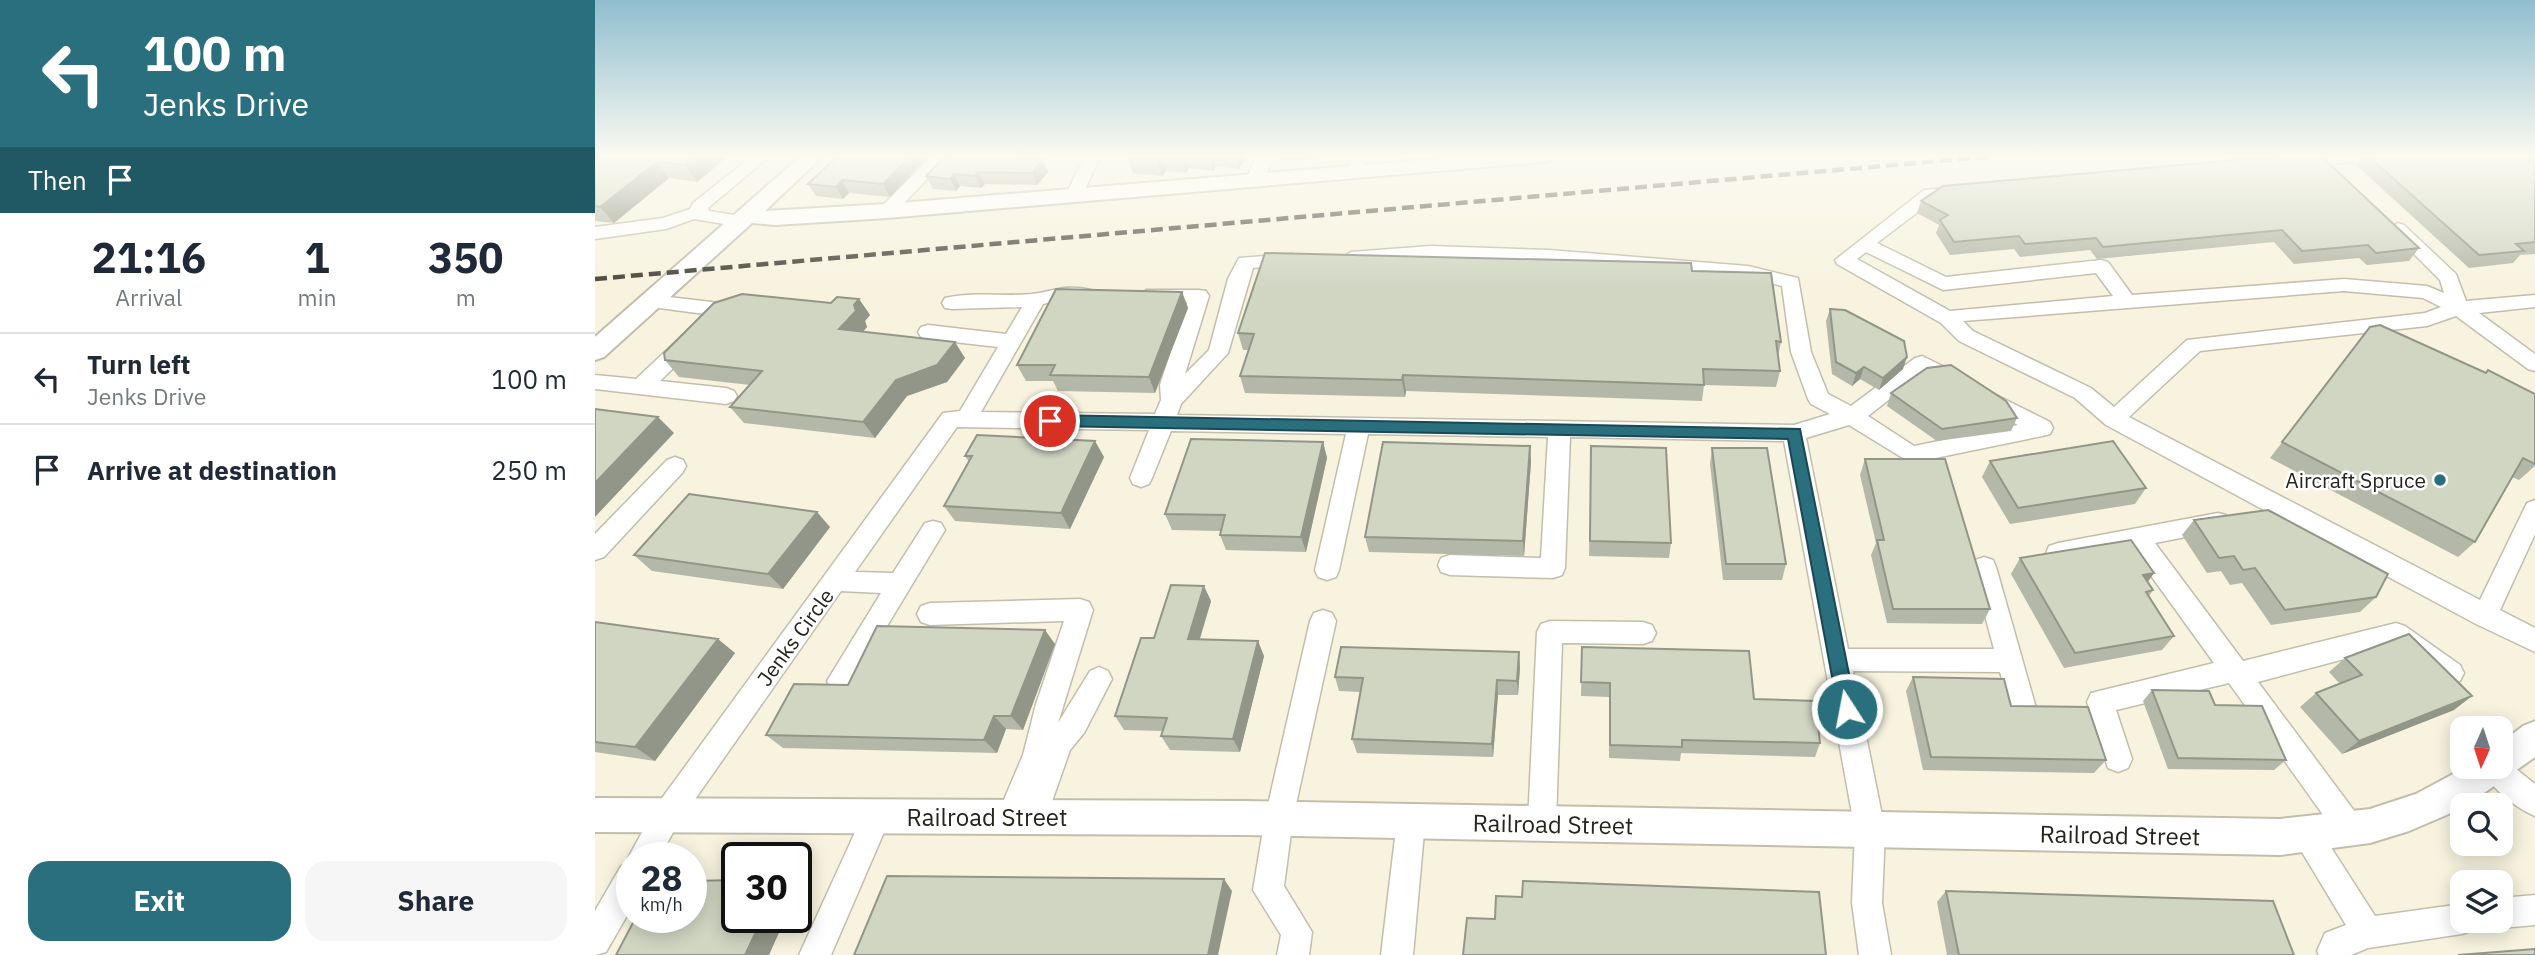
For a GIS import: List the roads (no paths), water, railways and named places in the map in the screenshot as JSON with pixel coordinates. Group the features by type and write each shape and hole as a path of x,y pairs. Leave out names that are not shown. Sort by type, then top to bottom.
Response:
{"main road":[{"path":"595,351 765,201"},
{"path":"745,219 1010,201"},
{"name":"Railroad Street","path":"2513,754 2535,737"},
{"name":"Railroad Street","path":"595,816 1279,818 2220,837 2351,830 2410,814 2468,788 2480,779"}],"street":[{"path":"698,212 699,207 707,201"},
{"path":"887,211 897,201"},
{"path":"1921,201 1844,260 1957,316 2126,300 2344,285 2427,292 2459,307 2525,349 2535,364"},
{"path":"698,212 701,216 745,219"},
{"path":"595,233 666,223 698,212"},
{"path":"2382,214 2449,278 2459,307"},
{"path":"1864,244 1943,284 2101,266 2126,300"},
{"path":"959,419 1162,423 1794,433 1852,416 1922,363 2042,428 1911,455 1852,416 1819,399 1801,352 1791,282 1748,272 1549,256 1431,252 1246,262 1238,279 1218,353 1172,400 1162,423 1142,478"},
{"path":"1943,284 1966,336 2083,393 2114,419 2535,641"},
{"path":"952,303 1036,300 1054,295 1108,295"},
{"path":"1135,295 1199,296 1171,385 1172,400"},
{"name":"Jenks Circle","path":"652,842 667,815 835,581 959,419 1036,300"},
{"path":"641,387 722,309 651,301"},
{"path":"2114,419 2194,345 2427,319 2459,307 2535,301"},
{"path":"2375,325 2412,342"},
{"path":"928,332 1010,341"},
{"path":"595,382 726,396"},
{"path":"1327,570 1359,426"},
{"path":"1450,565 1553,568 1559,429"},
{"path":"1794,433 1870,830 1867,903 1875,955"},
{"path":"595,550 675,466"},
{"path":"2485,616 2535,509"},
{"path":"2041,556 2223,520"},
{"path":"840,681 933,530"},
{"path":"2137,537 2351,830"},
{"path":"1983,567 2023,708"},
{"path":"835,581 899,584"},
{"path":"930,614 1080,610 1049,704 1022,817"},
{"path":"1293,955 1297,932 1268,890 1279,818 1323,621"},
{"path":"1542,823 1550,632 1643,633"},
{"path":"2118,759 2100,702 2237,673 2396,634 2451,673"},
{"path":"1838,660 2010,661"},
{"path":"1022,817 1059,743 1074,724 1098,678"},
{"path":"2511,779 2535,802"},
{"path":"1397,955 1411,821"},
{"path":"2306,834 2368,933"},
{"path":"595,942 616,905"},
{"path":"2513,912 2535,909"},
{"path":"2335,955 2333,951 2336,944 2368,933 2450,921"}],"lane":[{"path":"815,955 877,816"}],"railway":[{"path":"595,279 1488,201"}],"place":[{"name":"Aircraft Spruce","path":"2440,480"}]}
